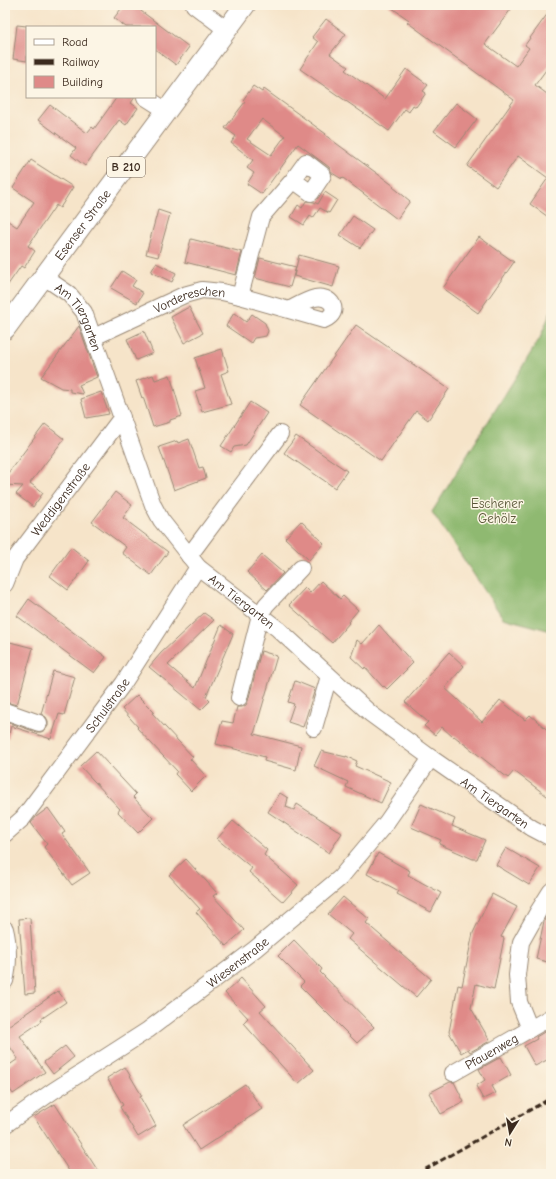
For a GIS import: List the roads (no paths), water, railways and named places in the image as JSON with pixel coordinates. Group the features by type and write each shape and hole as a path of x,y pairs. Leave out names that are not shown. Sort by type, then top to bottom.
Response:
{"main road":[{"name":"Esenser Straße","path":"5,329 245,5"}],"street":[{"path":"194,5 227,30"},
{"path":"147,98 167,111"},
{"path":"240,296 261,217 293,180"},
{"name":"Am Tiergarten","path":"44,277 70,294 84,312 153,505 161,520 194,562 278,629 371,714 431,758 532,828 551,838"},
{"name":"Vordereschen","path":"94,337 184,295 202,290 240,296 289,310"},
{"name":"Weddigenstraße","path":"5,584 15,559 122,417"},
{"name":"Schulstraße","path":"5,834 23,818 123,684 194,562 280,434"},
{"path":"239,698 260,615 266,605 301,568"},
{"path":"314,728 329,676"},
{"path":"5,711 39,723"},
{"name":"Wiesenstraße","path":"5,1125 53,1091 148,1030 255,949 340,878 386,823 431,758"},
{"name":"Pfauenweg","path":"530,1029 519,1002 517,975 521,942 551,891"},
{"path":"5,929 7,936 7,972 5,981"},
{"name":"Pfauenweg","path":"453,1072 551,1017"}],"railway":[{"path":"417,1174 551,1098"}],"park label":[{"name":"Eschener Gehölz","path":"497,510"}]}
